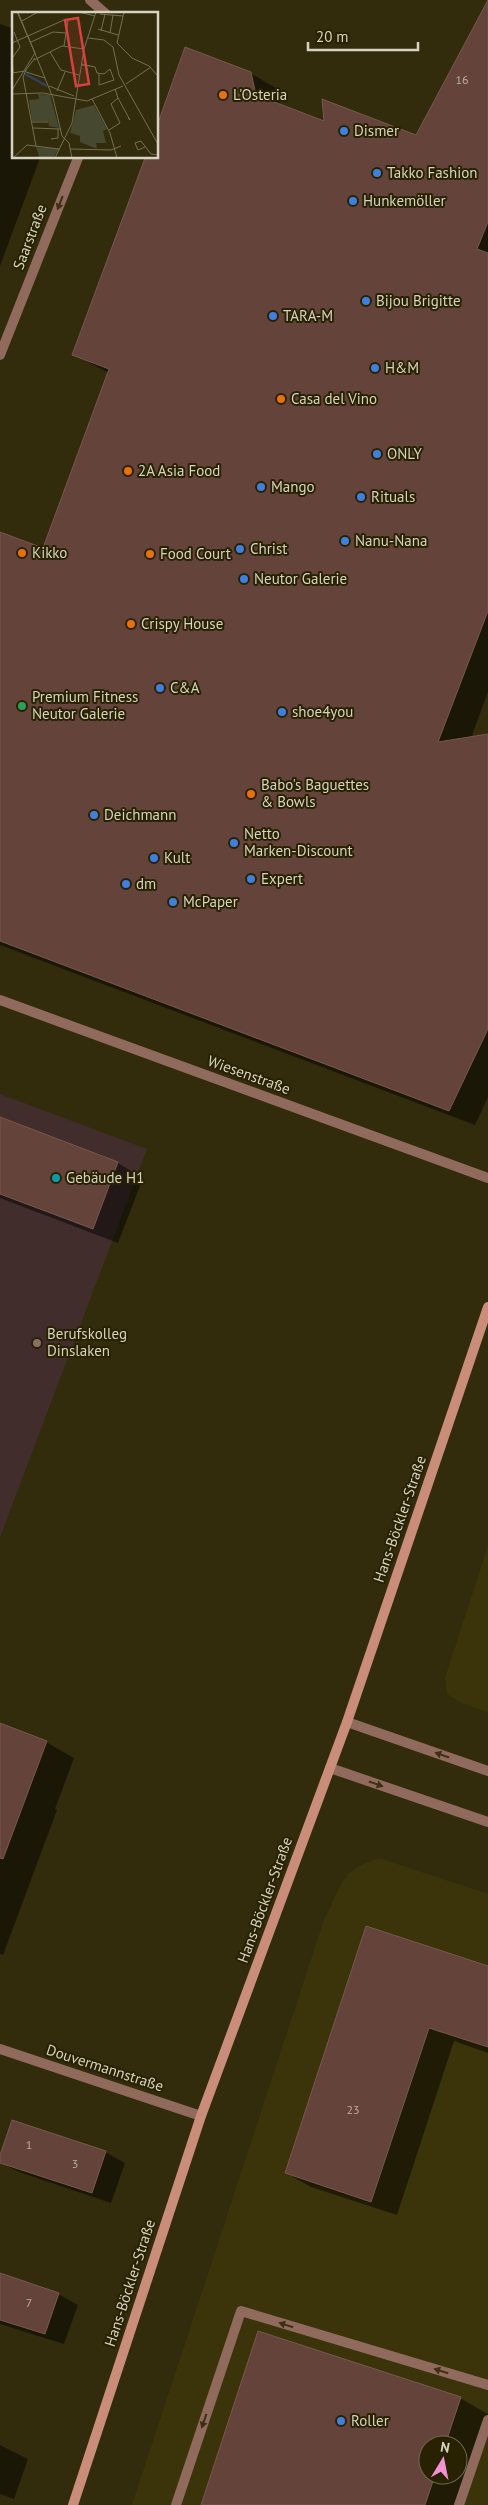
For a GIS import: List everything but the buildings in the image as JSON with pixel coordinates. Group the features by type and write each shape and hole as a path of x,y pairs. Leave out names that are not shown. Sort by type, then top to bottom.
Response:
{"main road":[{"name":"Hans-Böckler-Straße","path":"73,2505 201,2116 347,1722 488,1306"}],"street":[{"path":"90,0 104,12"},
{"name":"Saarstraße","path":"0,355 78,159"},
{"name":"Wiesenstraße","path":"0,1000 488,1178"},
{"path":"347,1722 488,1771"},
{"path":"330,1768 488,1822"},
{"name":"Douvermannstraße","path":"0,2049 201,2116"},
{"path":"176,2505 241,2311 488,2385"},
{"path":"459,2505 488,2420"}],"shaded area":[{"name":"Berufskolleg Dinslaken","path":"0,1094 147,1149 0,1537"},
{"path":"488,1546 488,1712 463,1704 447,1694 445,1678"},
{"path":"379,1858 488,1894 488,2505 132,2505 324,1920 341,1884 348,1874 359,1866"}],"place":[{"name":"L'Osteria","path":"223,95"},
{"name":"Dismer","path":"344,131"},
{"name":"Takko Fashion","path":"377,173"},
{"name":"Hunkemöller","path":"353,201"},
{"name":"Bijou Brigitte","path":"366,301"},
{"name":"TARA-M","path":"273,316"},
{"name":"H&M","path":"375,368"},
{"name":"Casa del Vino","path":"281,399"},
{"name":"ONLY","path":"377,454"},
{"name":"2A Asia Food","path":"128,471"},
{"name":"Mango","path":"261,487"},
{"name":"Rituals","path":"361,497"},
{"name":"Nanu-Nana","path":"345,541"},
{"name":"Christ","path":"240,549"},
{"name":"Kikko","path":"22,553"},
{"name":"Food Court","path":"150,554"},
{"name":"Neutor Galerie","path":"244,579"},
{"name":"Crispy House","path":"131,624"},
{"name":"C&A","path":"160,688"},
{"name":"Premium Fitness Neutor Galerie","path":"22,706"},
{"name":"shoe4you","path":"282,712"},
{"name":"Babo's Baguettes & Bowls","path":"251,794"},
{"name":"Deichmann","path":"94,815"},
{"name":"Netto Marken-Discount","path":"234,843"},
{"name":"Kult","path":"154,858"},
{"name":"Expert","path":"251,879"},
{"name":"dm","path":"126,884"},
{"name":"McPaper","path":"173,902"},
{"name":"Gebäude H1","path":"56,1178"},
{"name":"Berufskolleg Dinslaken","path":"37,1343"},
{"name":"Roller","path":"341,2421"}]}
